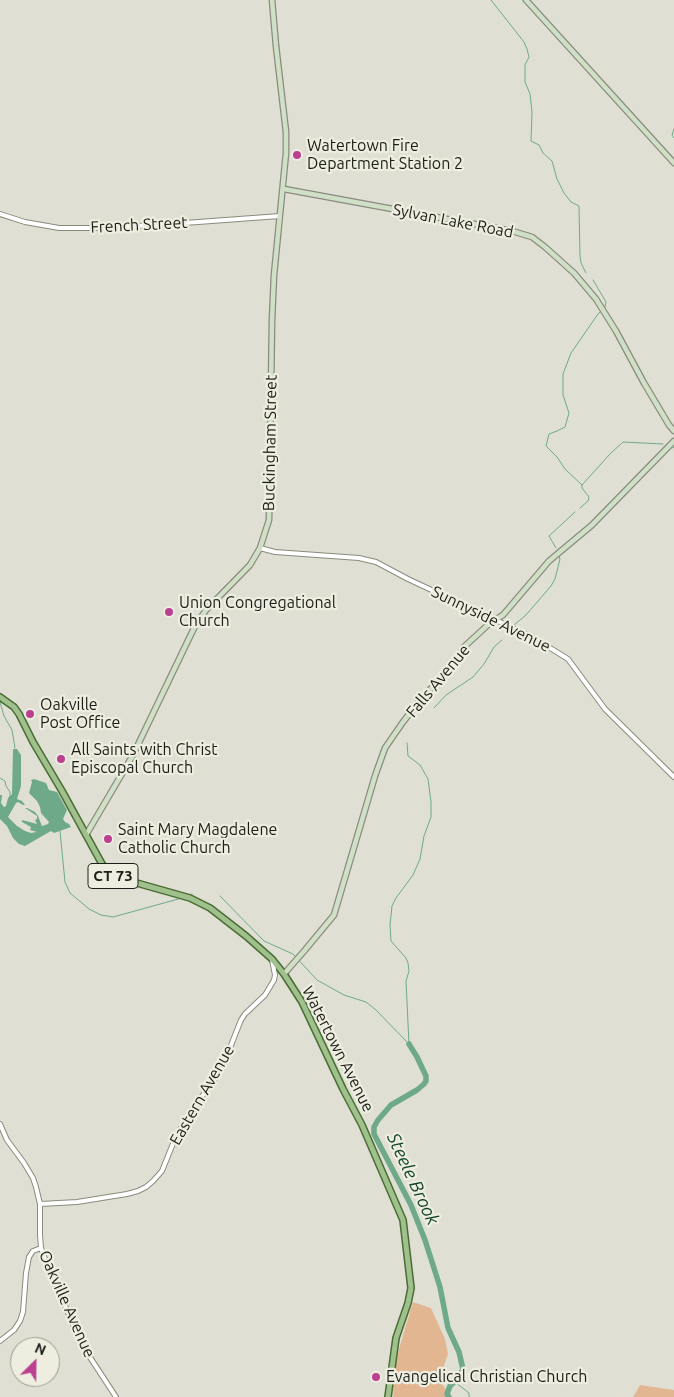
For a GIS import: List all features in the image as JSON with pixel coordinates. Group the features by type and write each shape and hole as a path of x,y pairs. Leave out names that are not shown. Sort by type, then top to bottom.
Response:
{"main road":[{"name":"Buckingham Street","path":"86,835 133,755 195,626 206,610 250,565 260,548 269,520 274,275 284,189 286,153 286,132 272,0"},
{"path":"526,0 674,163"},
{"name":"Sylvan Lake Road","path":"284,189 512,231 532,237 579,278 603,310 654,400 674,431"},
{"name":"Falls Avenue","path":"284,974 334,915 375,776 386,748 420,700 446,673 465,646 503,615 548,561 592,525 674,442"},
{"name":"CT 73","path":"2,699 18,713 86,835"},
{"name":"Watertown Avenue","path":"86,835 102,864 111,874 124,880 182,895 206,905 272,959 302,1002 362,1125 403,1220 411,1288 396,1338 388,1397"}],"street":[{"name":"French Street","path":"0,214 25,222 59,228 158,225 280,216"},
{"name":"Sunnyside Avenue","path":"260,548 275,552 359,558 376,562 534,638 568,659 604,709 674,776"},
{"name":"Eastern Avenue","path":"40,1204 77,1202 138,1192 154,1181 162,1171 174,1141 186,1119 222,1068 241,1020 264,995 274,980 272,959"},
{"name":"Oakville Avenue","path":"0,1124 7,1140 33,1178 40,1204 41,1248 82,1344 116,1397"},
{"path":"0,1341 14,1330 20,1321 23,1312 29,1257 33,1251 41,1248"}],"shaded area":[{"path":"13,749 17,749 21,755 21,786 17,799 25,805 16,803 8,817 25,831 37,832 30,830 31,827 22,822 22,820 37,824 35,820 37,816 25,808 27,808 35,812 38,816 42,826 48,824 49,822 41,813 37,801 29,793 31,780 34,779 46,783 49,790 57,792 67,810 63,819 71,827 54,833 51,831 25,846 19,844 13,838 7,826 0,819 0,795 2,795 1,803 4,807 12,794"},
{"path":"413,1302 431,1308 445,1339 448,1354 442,1372 442,1384 452,1397 393,1397 395,1368 399,1349"},
{"path":"640,1385 674,1390 674,1397 633,1397"}],"waterway":[{"path":"491,0 524,42 527,49 529,57 525,65 525,82 530,94 532,112 531,141 539,145 543,153 552,161 557,179 564,193 571,202 579,206 580,256 586,273"},
{"path":"674,129 672,135 674,138"},
{"path":"580,508 588,501 589,497 582,488 582,485 565,469 546,446 549,434 565,427 569,413 563,395 563,374 571,353 605,307 606,302 593,280"},
{"path":"582,485 623,442 663,444"},
{"path":"556,548 549,536 575,512"},
{"path":"514,625 526,615 551,586 555,579 559,556"},
{"path":"434,708 446,695 473,677 484,664 494,647 502,640"},
{"name":"Steele Brook","path":"0,702 4,716 12,730 15,748"},
{"path":"407,743 408,756 420,765 428,779 431,802 431,817 424,836 420,859 413,875 392,906 390,925 391,941 408,963 409,971 406,981 409,1044"},
{"path":"0,778 5,781 10,797"},
{"name":"Steele Brook","path":"60,831 65,882 70,893 89,909 101,915 113,917 182,898"},
{"name":"Steele Brook","path":"188,896 192,894"},
{"name":"Steele Brook","path":"220,896 264,941 293,954 317,980 344,995 366,1002 408,1043"},
{"name":"Steele Brook","path":"409,1044 426,1076 426,1081 417,1090 391,1105 378,1120 374,1127 374,1134 411,1205 425,1240 440,1287 448,1328 459,1352 463,1369 450,1386 447,1394 449,1397"},
{"name":"Steele Brook","path":"455,1382 469,1393 469,1397"}],"place":[{"name":"Watertown Fire Department Station 2","path":"297,155"},
{"name":"Union Congregational Church","path":"169,612"},
{"name":"Oakville Post Office","path":"30,714"},
{"name":"All Saints with Christ Episcopal Church","path":"61,759"},
{"name":"Saint Mary Magdalene Catholic Church","path":"108,839"},
{"name":"Evangelical Christian Church","path":"376,1377"}]}
